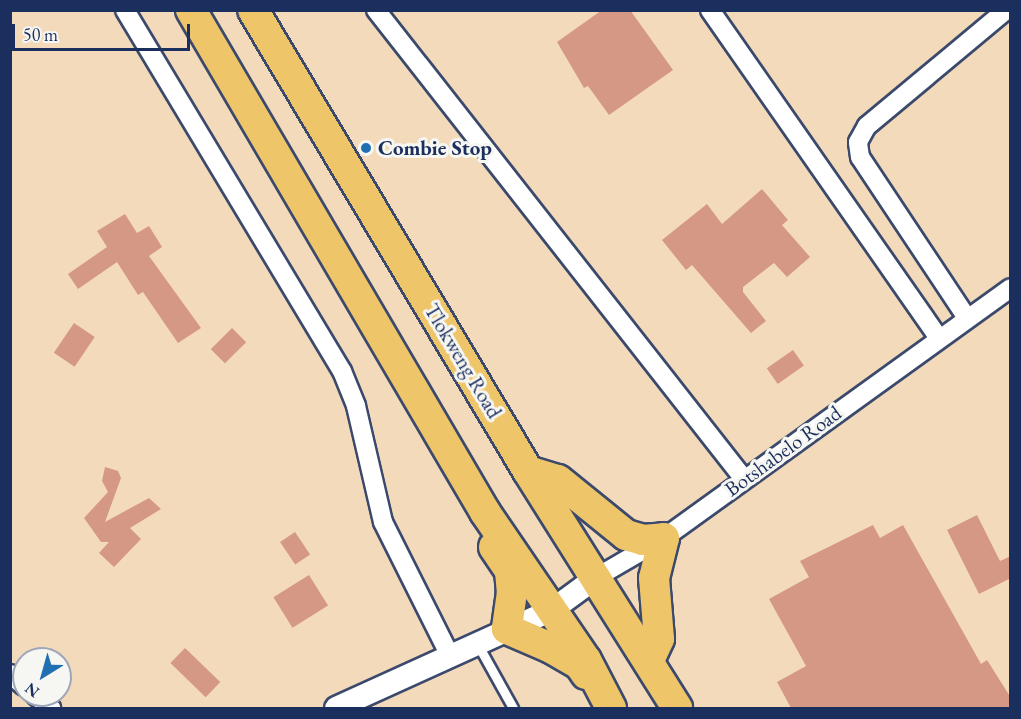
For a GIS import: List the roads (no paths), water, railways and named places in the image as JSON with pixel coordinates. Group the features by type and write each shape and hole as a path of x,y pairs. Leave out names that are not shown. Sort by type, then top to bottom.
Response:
{"main road":[{"path":"191,10 485,512 586,660 610,707"},
{"name":"Tlokweng Road","path":"253,10 528,471 597,577 677,708"},
{"path":"528,471 558,480 626,535 643,540 664,538 656,559 654,578 659,639 649,660"},
{"path":"485,512 490,542 510,571 511,611 507,629 535,639 580,665 610,707"}],"street":[{"path":"125,10 342,371 356,406 383,522 450,656"},
{"path":"376,10 744,479"},
{"path":"710,10 939,338"},
{"path":"967,318 860,157 858,142 867,126 1006,10"},
{"name":"Botshabelo Road","path":"336,708 552,610 597,577 664,538 1011,288"}],"lane":[{"path":"477,644 513,708"}],"place":[{"name":"Combie Stop","path":"366,148"}]}
